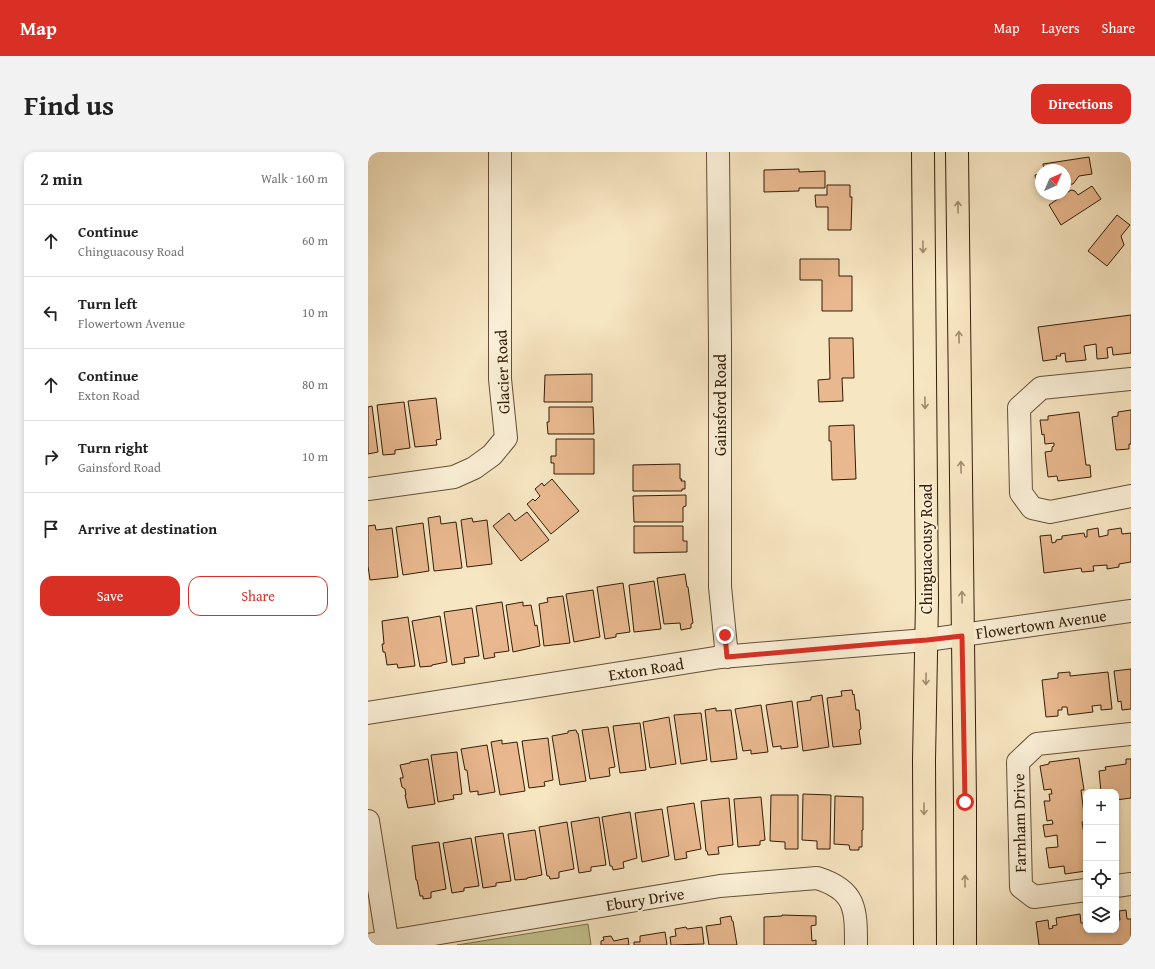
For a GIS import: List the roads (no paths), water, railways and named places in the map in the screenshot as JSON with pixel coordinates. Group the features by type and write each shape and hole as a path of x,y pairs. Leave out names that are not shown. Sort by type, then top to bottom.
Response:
{"main road":[{"name":"Chinguacousy Road","path":"923,152 927,640 924,760 925,945"},
{"path":"957,152 965,802 965,945"}],"street":[{"name":"Glacier Road","path":"368,489 454,477 474,468 486,460 506,438 500,379 500,152"},
{"name":"Gainsford Road","path":"718,152 720,587 727,657"},
{"path":"1131,379 1041,388 1019,408 1021,493 1032,508 1050,512 1131,496"},
{"name":"Flowertown Avenue","path":"927,640 1131,611"},
{"name":"Exton Road","path":"368,713 727,657 927,640"},
{"name":"Farnham Drive","path":"1083,890 1034,897 1020,887 1018,762 1037,744 1131,734"},
{"path":"368,821 381,943"},
{"name":"Ebury Drive","path":"381,943 720,886 817,878 831,882 837,886 851,901 856,915 856,945"},
{"path":"1119,886 1131,884"}]}
